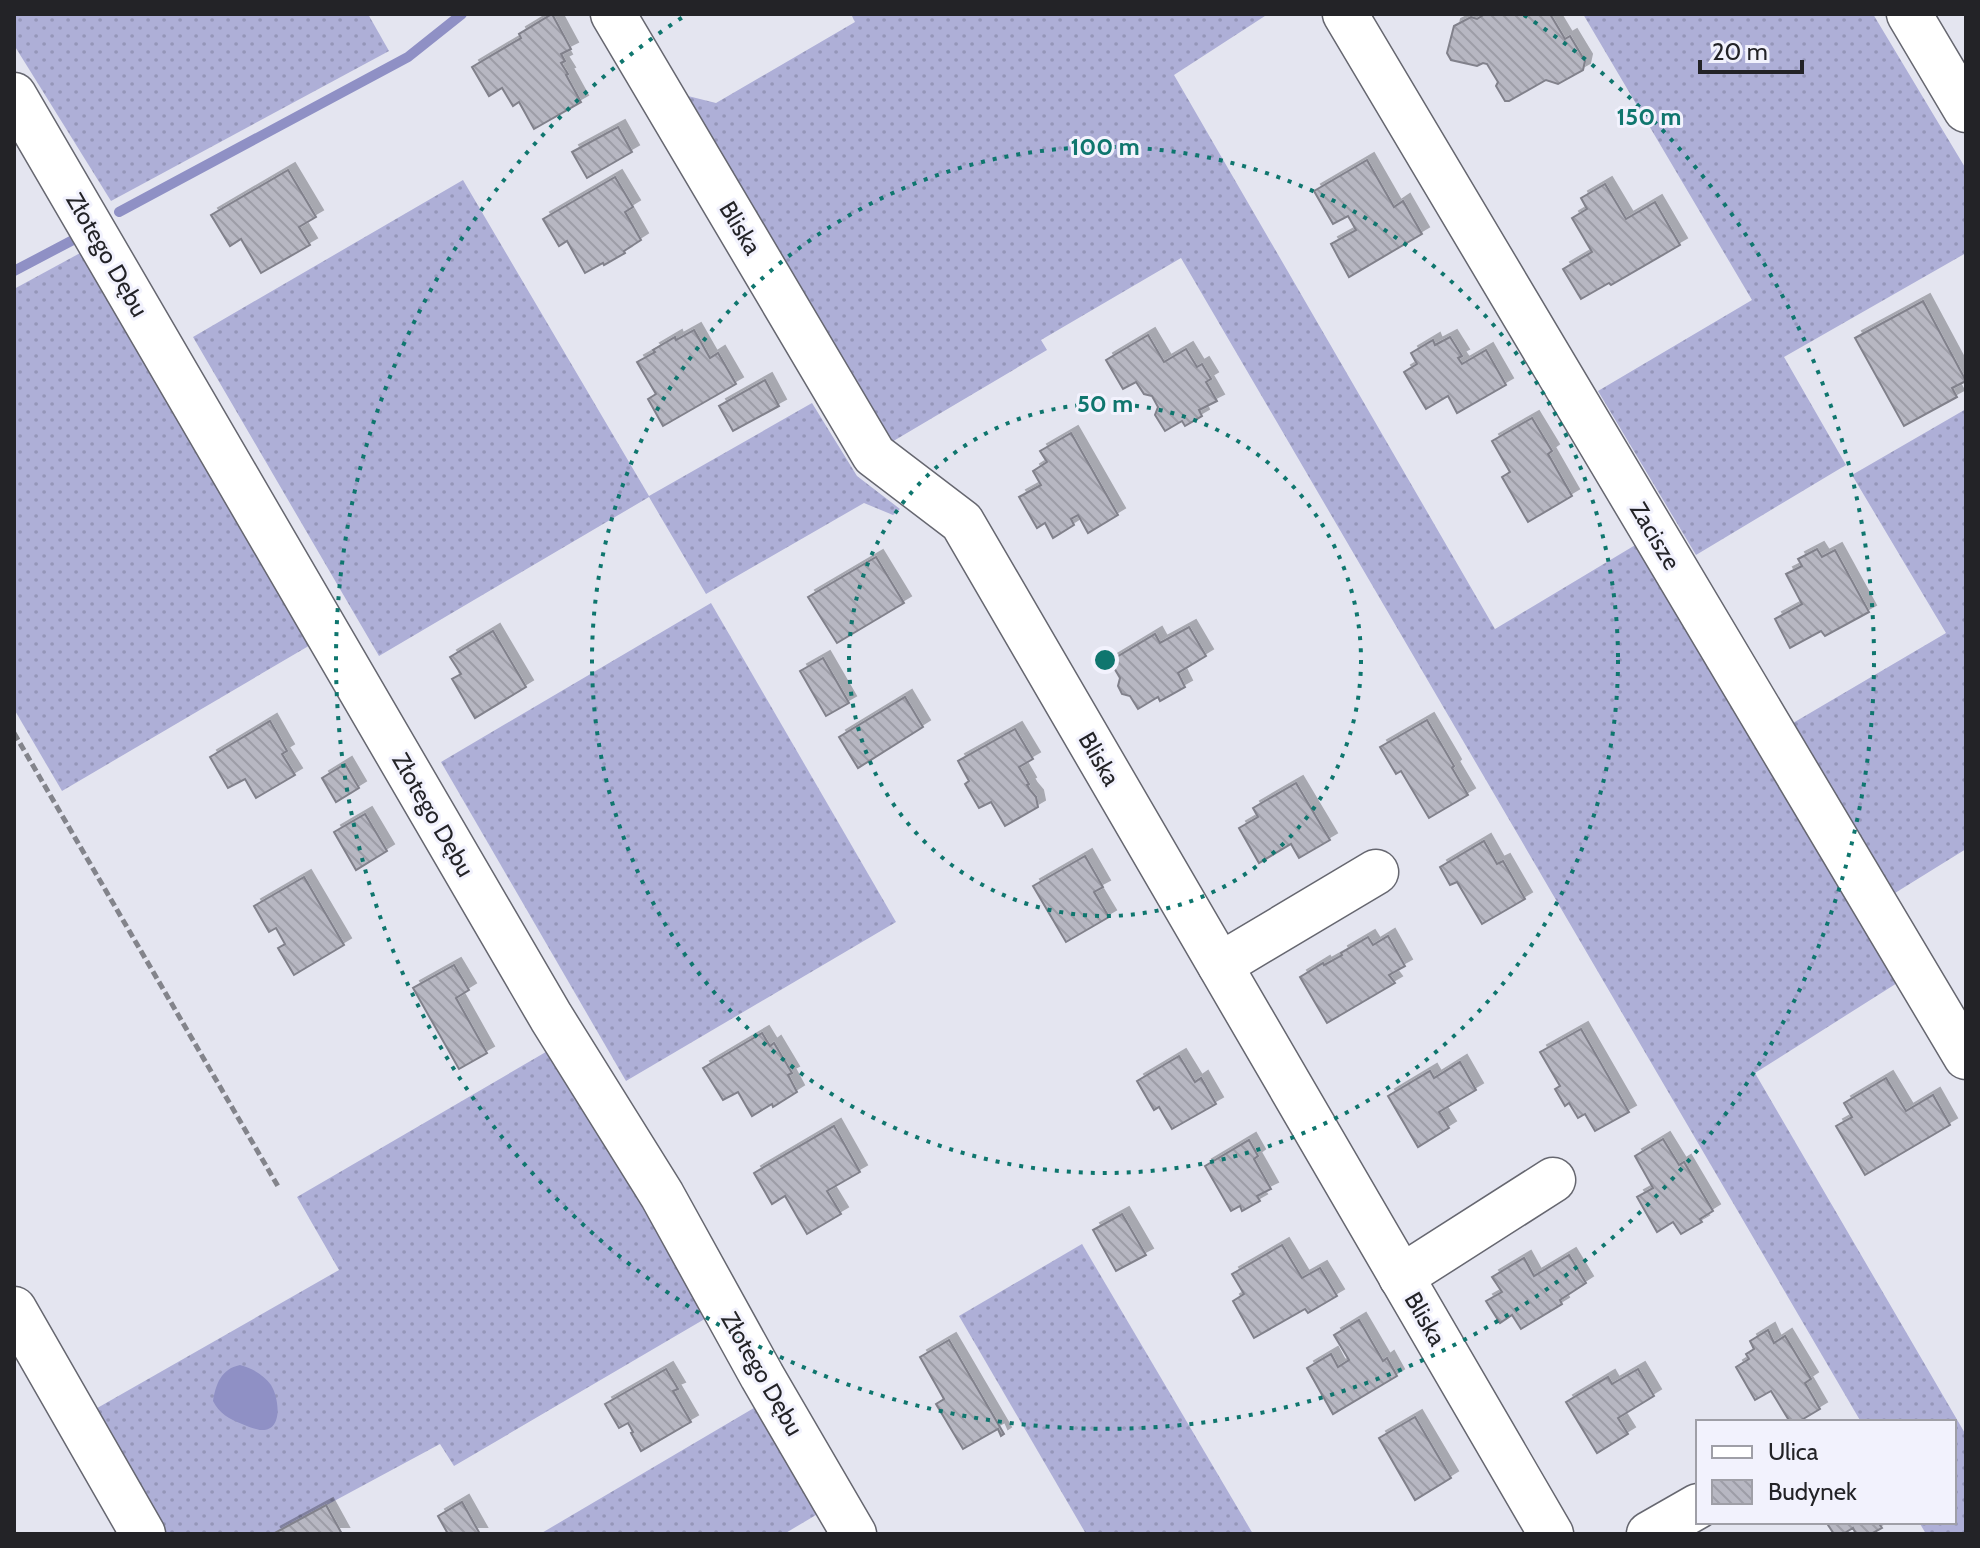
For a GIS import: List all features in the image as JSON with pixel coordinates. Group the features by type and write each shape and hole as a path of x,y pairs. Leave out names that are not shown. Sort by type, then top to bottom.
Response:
{"street":[{"name":"Bliska","path":"613,14 874,455 962,522 1551,1534"},
{"name":"Zacisze","path":"1345,14 1966,1057"},
{"path":"1909,14 1966,110"},
{"name":"Złotego Dębu","path":"14,95 535,990 662,1195 854,1534"},
{"path":"1220,965 1376,872"},
{"path":"1401,1277 1553,1180"},
{"path":"14,1309 143,1534"},
{"path":"1649,1534 1696,1507"}],"path":[{"path":"14,733 279,1188"}],"shaded area":[{"path":"14,14 368,14 389,51 111,201 14,45"},
{"path":"851,14 1268,14 1174,75 1495,629 1642,541 1905,978 1755,1073 1966,1435 1966,1534 1926,1534 1920,1524 1956,1524 1956,1420 1860,1420 1181,258 1041,340 1047,350 885,446 680,94 716,103 855,22"},
{"path":"1583,14 1873,14 1966,169 1966,253 1784,357 1846,465 1696,555 1598,391 1752,300"},
{"path":"463,180 649,496 812,403 857,476 900,509 893,515 864,503 706,594 649,497 379,656 193,337"},
{"path":"82,252 312,644 62,791 14,709 14,289"},
{"path":"1966,409 1966,849 1895,893 1793,723 1946,633 1852,475"},
{"path":"711,603 896,922 626,1081 441,762"},
{"path":"551,1049 676,1253 708,1317 454,1466 440,1444 273,1534 163,1534 92,1411 339,1270 297,1197"},
{"path":"1082,1244 1253,1534 1086,1534 959,1316"},
{"path":"240,1365 261,1375 274,1391 278,1413 273,1426 268,1429 255,1429 233,1420 221,1412 213,1401 220,1378"},
{"path":"759,1405 821,1512 784,1534 540,1534"}],"building":[{"path":"552,14 571,49 561,54 565,61 561,63 581,102 534,129 519,102 513,106 502,88 489,96 472,67 521,38 519,34"},
{"path":"1485,14 1550,14 1565,39 1570,36 1585,61 1583,70 1558,84 1546,80 1505,101 1487,64 1477,66 1451,60 1447,53 1454,26"},
{"path":"618,127 632,152 587,178 572,152"},
{"path":"1367,160 1394,207 1403,201 1422,234 1349,277 1331,244 1356,230 1348,216 1333,224 1314,191"},
{"path":"288,170 316,217 299,227 310,245 261,273 241,239 230,246 211,215"},
{"path":"615,177 633,207 625,212 641,240 625,253 585,273 567,241 559,246 543,219"},
{"path":"1605,184 1626,219 1655,202 1680,245 1581,299 1563,269 1592,252 1572,218 1587,209 1581,198"},
{"path":"1923,301 1966,381 1952,388 1957,397 1904,426 1855,338"},
{"path":"694,330 710,358 718,353 736,384 663,426 648,399 656,394 637,362 675,337 676,340"},
{"path":"1148,335 1164,362 1186,349 1197,367 1202,364 1211,379 1206,382 1217,401 1199,410 1202,416 1185,426 1182,421 1165,431 1155,415 1158,407 1152,396 1144,394 1136,382 1123,389 1106,360"},
{"path":"1450,337 1462,356 1458,358 1462,364 1486,350 1506,385 1457,413 1448,396 1426,409 1404,372 1417,364 1411,353 1433,340 1435,345"},
{"path":"765,380 779,406 733,431 719,406"},
{"path":"1532,418 1552,451 1548,454 1572,496 1528,522 1502,477 1510,472 1492,441"},
{"path":"1071,433 1118,515 1088,533 1078,515 1071,519 1074,525 1053,538 1045,523 1037,528 1019,497 1041,485 1033,471 1047,462 1040,451"},
{"path":"1817,549 1822,557 1835,550 1869,612 1825,636 1821,631 1790,648 1775,619 1802,604 1786,574 1802,566 1798,559"},
{"path":"876,557 904,603 837,643 808,597"},
{"path":"1189,627 1206,656 1178,673 1185,687 1138,709 1130,696 1122,694 1118,686 1120,678 1110,661 1155,634 1160,643"},
{"path":"493,631 526,687 475,718 452,679 461,674 450,657"},
{"path":"823,658 849,703 826,716 800,671"},
{"path":"905,697 923,727 858,768 839,737"},
{"path":"1427,720 1468,795 1429,818 1401,771 1396,774 1380,747"},
{"path":"270,721 287,751 282,754 295,775 256,798 245,779 228,788 210,757"},
{"path":"1015,729 1033,759 1019,767 1036,797 1038,807 1005,826 991,802 979,808 965,784 969,781 958,761"},
{"path":"345,764 359,788 336,802 322,778"},
{"path":"1296,783 1330,840 1299,858 1291,844 1259,863 1239,828 1258,817 1253,808"},
{"path":"365,814 387,851 356,870 334,832"},
{"path":"1484,841 1497,864 1503,861 1525,899 1482,924 1457,882 1450,885 1440,867"},
{"path":"1085,856 1103,887 1094,892 1109,917 1066,942 1033,886"},
{"path":"304,877 344,945 294,975 278,948 285,944 276,928 269,932 254,906"},
{"path":"1388,936 1405,966 1389,975 1395,983 1327,1023 1300,977 1368,937 1373,945"},
{"path":"454,965 469,990 456,998 487,1053 459,1069 413,988"},
{"path":"1581,1029 1629,1112 1595,1131 1585,1114 1578,1118 1569,1103 1565,1106 1555,1089 1560,1086 1540,1052"},
{"path":"762,1033 770,1046 774,1043 792,1073 788,1075 797,1092 752,1116 738,1092 723,1100 703,1068"},
{"path":"1179,1056 1195,1082 1201,1078 1216,1104 1172,1129 1159,1107 1154,1110 1137,1081"},
{"path":"1460,1062 1476,1090 1439,1112 1449,1128 1418,1147 1388,1096 1430,1071 1434,1078"},
{"path":"1886,1078 1906,1111 1933,1095 1950,1125 1865,1175 1836,1126 1852,1117 1844,1103"},
{"path":"834,1126 860,1172 827,1191 841,1214 807,1234 785,1196 772,1204 754,1173"},
{"path":"1663,1139 1679,1165 1684,1162 1713,1211 1700,1219 1702,1222 1681,1234 1673,1222 1657,1232 1637,1197 1653,1188 1635,1156"},
{"path":"1249,1140 1258,1156 1254,1159 1271,1189 1257,1196 1260,1201 1242,1211 1240,1206 1231,1211 1205,1166"},
{"path":"1122,1214 1146,1255 1116,1271 1093,1230"},
{"path":"1282,1245 1302,1278 1320,1268 1337,1296 1308,1313 1305,1309 1254,1338 1233,1301 1244,1294 1232,1274"},
{"path":"1569,1255 1586,1283 1560,1300 1562,1304 1521,1329 1512,1315 1500,1323 1486,1301 1502,1292 1492,1277 1524,1258 1534,1276"},
{"path":"1359,1320 1383,1361 1387,1358 1397,1376 1333,1414 1307,1368 1331,1354 1338,1367 1349,1360 1334,1335"},
{"path":"1768,1330 1774,1343 1785,1336 1811,1379 1805,1383 1820,1409 1801,1420 1789,1420 1771,1391 1755,1400 1736,1367 1749,1359 1746,1354 1754,1349 1750,1341"},
{"path":"949,1340 1004,1434 1001,1436 998,1429 963,1449 936,1404 944,1399 920,1357"},
{"path":"666,1369 678,1389 673,1391 691,1422 641,1451 628,1423 619,1428 605,1404"},
{"path":"1638,1369 1654,1396 1618,1418 1628,1434 1597,1453 1566,1402 1608,1377 1612,1384"},
{"path":"1415,1417 1451,1478 1415,1500 1379,1438"},
{"path":"462,1502 480,1534 448,1534 438,1516"},
{"path":"326,1505 342,1534 273,1534"},
{"path":"1827,1524 1881,1524 1882,1528 1871,1534 1856,1534 1853,1528 1843,1534 1834,1534"}],"waterway":[{"path":"119,212 408,57 462,14"},
{"path":"14,271 73,240"}]}
